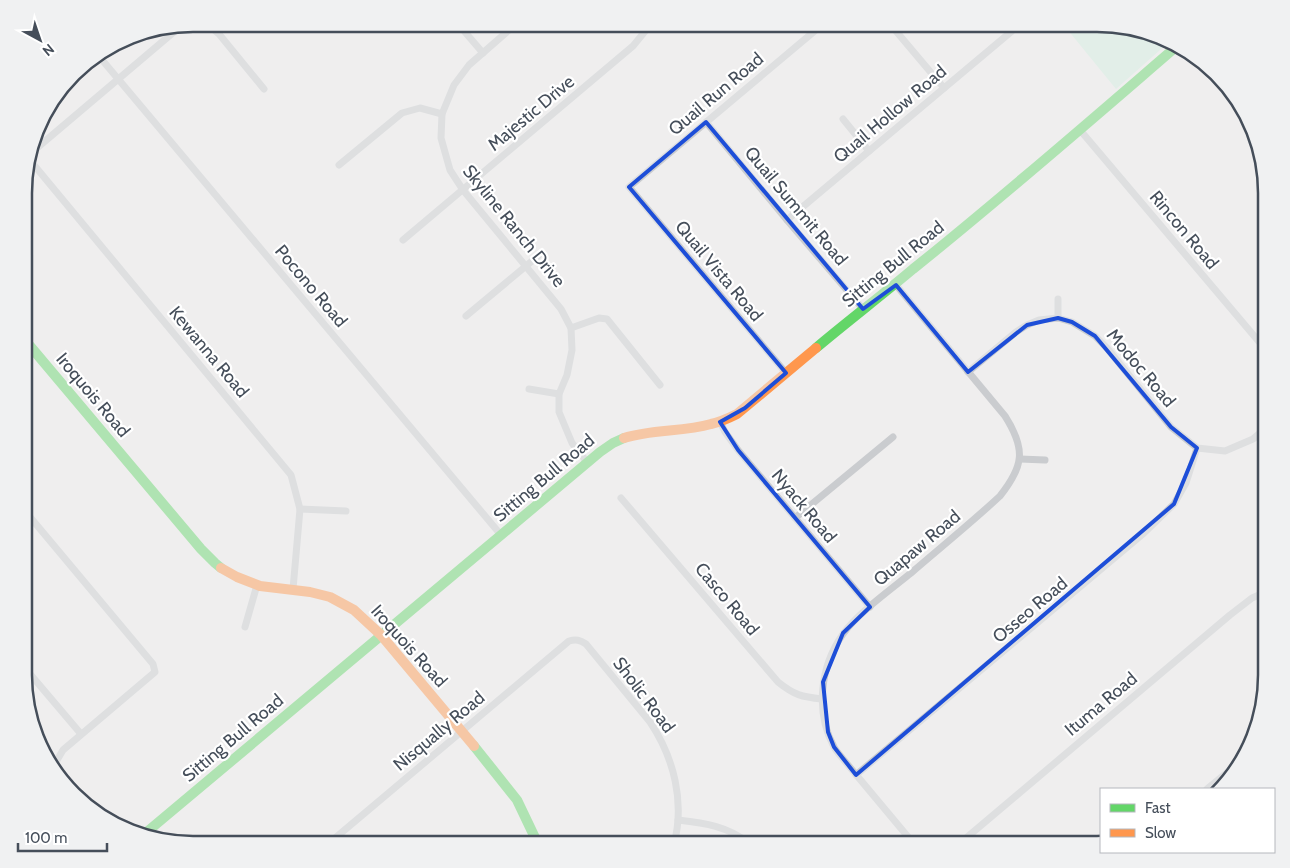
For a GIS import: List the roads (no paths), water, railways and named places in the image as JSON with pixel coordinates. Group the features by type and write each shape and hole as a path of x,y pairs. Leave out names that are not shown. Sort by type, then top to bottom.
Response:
{"street":[{"name":"Majestic Drive","path":"403,240 634,46 644,32"},
{"name":"Quail Run Road","path":"628,187 813,32"},
{"path":"897,32 944,88"},
{"name":"Quail Hollow Road","path":"787,220 1011,32"},
{"path":"218,33 264,89"},
{"path":"465,33 482,53"},
{"name":"Skyline Ranch Drive","path":"506,33 469,65 454,85 442,114 441,138 450,170 463,190 561,309 571,328 572,350 567,375 559,394 559,412 566,433 587,462"},
{"path":"40,146 171,35"},
{"name":"Sitting Bull Road","path":"150,829 609,445 626,437 720,422 745,408 863,308 896,285 1171,51"},
{"name":"Pocono Road","path":"103,61 500,535"},
{"path":"339,165 402,113 420,108 442,114"},
{"path":"843,119 869,151"},
{"name":"Quail Summit Road","path":"706,122 863,308"},
{"name":"Rincon Road","path":"1080,130 1257,339"},
{"name":"Kewanna Road","path":"35,166 291,475 300,509 293,589"},
{"name":"Quail Vista Road","path":"628,187 786,373"},
{"path":"466,316 538,256"},
{"path":"896,285 1005,416 1012,427 1019,445 1020,459 1044,460"},
{"path":"968,372 1027,325 1038,320 1058,318 1058,299"},
{"path":"571,328 599,318 607,319 660,385"},
{"name":"Modoc Road","path":"1058,318 1072,322 1095,336 1171,426 1197,448"},
{"name":"Iroquois Road","path":"32,348 201,549 218,565 240,578 257,585 321,594 339,601 362,616 381,635 501,779 517,800 534,836"},
{"path":"529,389 559,394"},
{"name":"Nyack Road","path":"720,422 738,450 870,607"},
{"path":"1197,448 1225,451 1257,436"},
{"path":"795,518 893,437"},
{"name":"Osseo Road","path":"856,775 1144,533 1174,504 1186,483 1197,448"},
{"name":"Quapaw Road","path":"907,835 834,747 828,732 822,699 823,682 834,649 843,633 870,607 1000,496 1016,474 1020,459"},
{"name":"Casco Road","path":"621,498 778,682 789,692 804,697 822,699"},
{"path":"300,509 346,511"},
{"path":"32,519 153,664 155,672 63,750 57,760"},
{"path":"245,627 257,585"},
{"name":"Ituma Road","path":"969,835 1230,615 1257,596"},
{"name":"Sholic Road","path":"569,641 580,640 586,644 658,734 673,767 676,782 678,820 675,835"},
{"name":"Nisqually Road","path":"338,836 569,641"},
{"path":"32,676 81,734"},
{"path":"678,820 708,824 736,835"}]}
